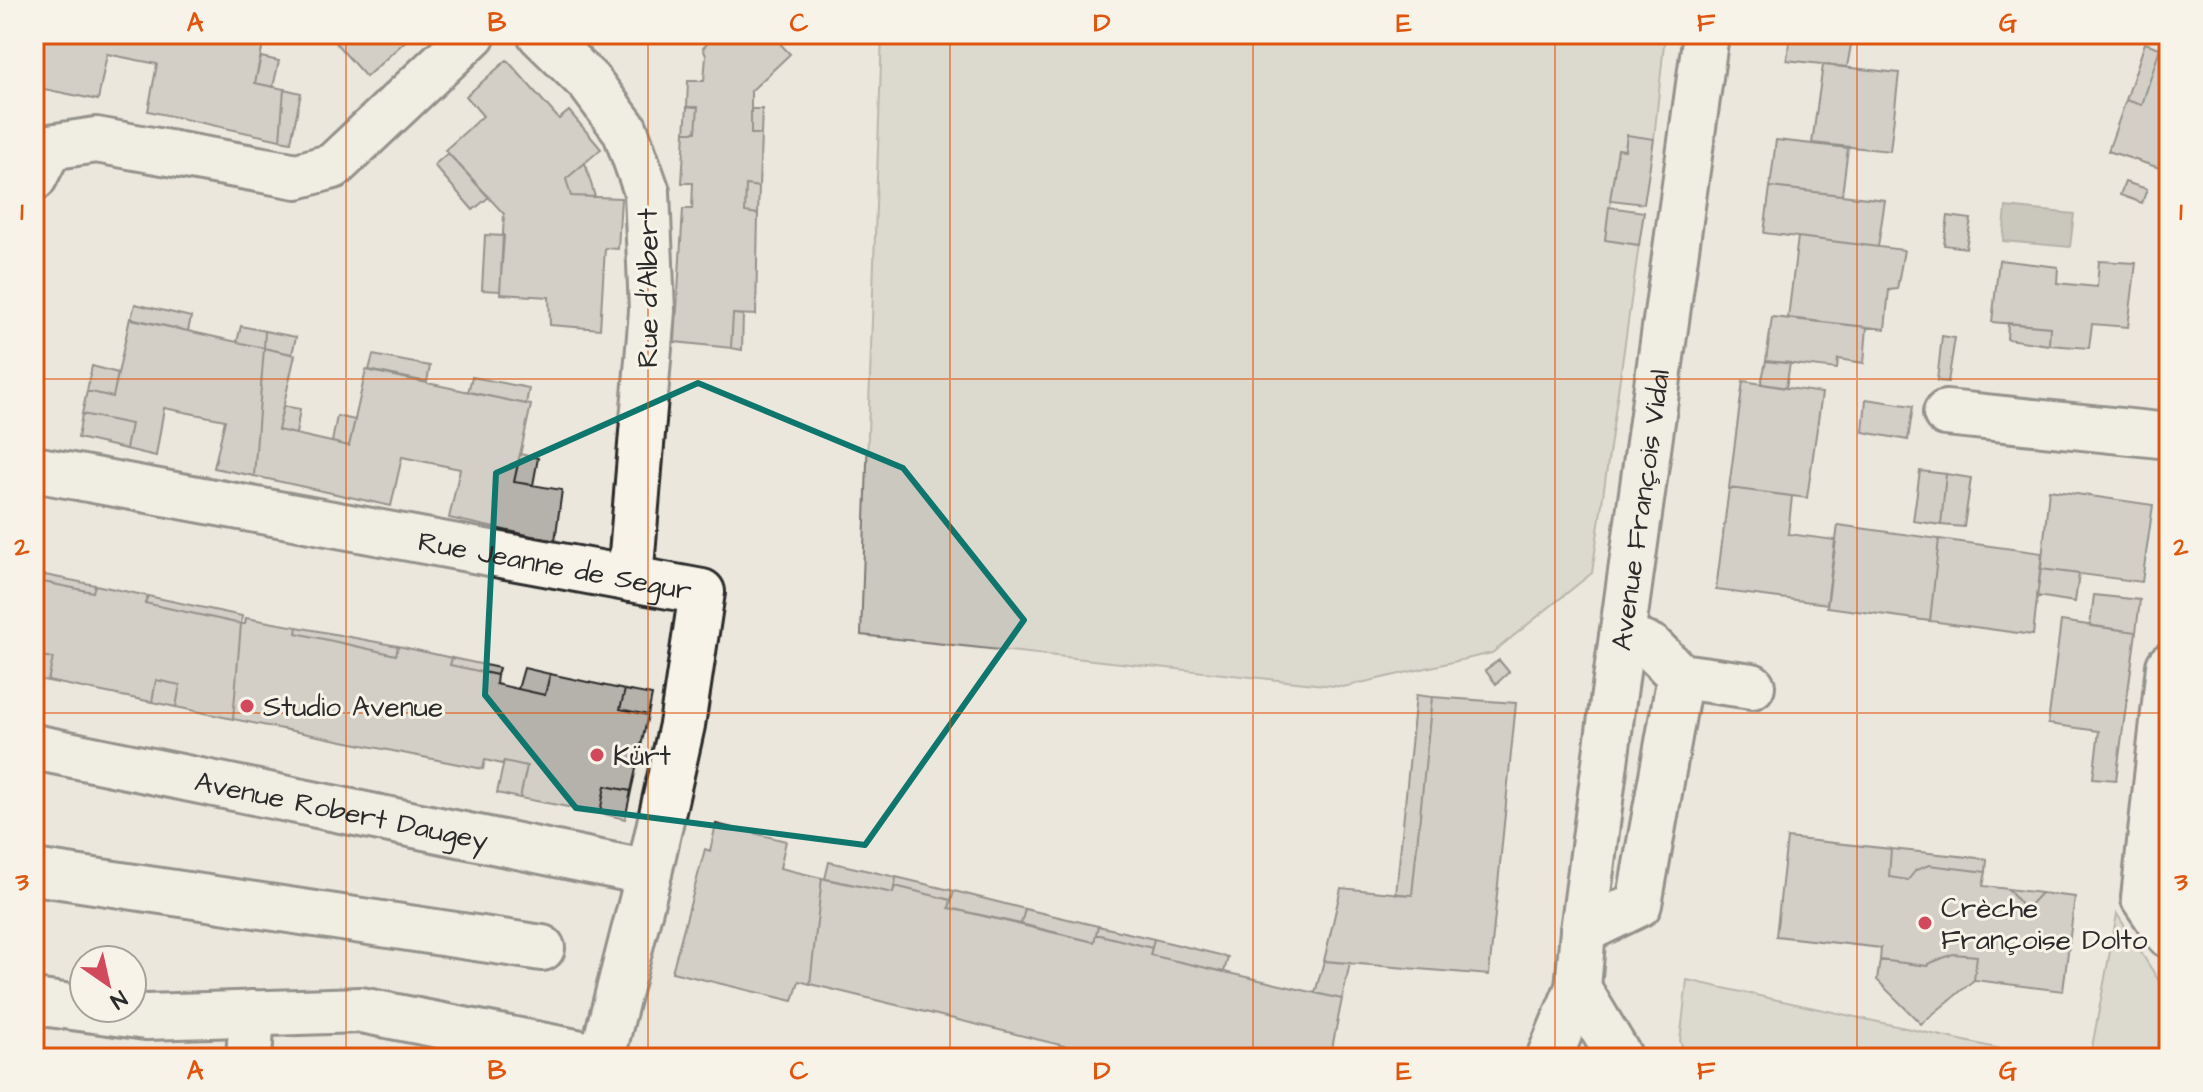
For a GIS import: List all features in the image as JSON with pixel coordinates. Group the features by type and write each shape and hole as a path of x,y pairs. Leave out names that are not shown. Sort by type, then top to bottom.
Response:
{"street":[{"path":"34,178 50,147 96,140 297,176 333,166 473,34"},
{"name":"Rue d’Albert","path":"540,34 590,83 625,130 647,192 652,311 630,579"},
{"name":"Avenue François Vidal","path":"1549,1058 1578,988 1622,637 1706,34"},
{"path":"1946,413 2169,436"},
{"name":"Rue Jeanne de Segur","path":"34,469 702,592 682,725 604,1058"},
{"path":"1622,637 1651,647 1680,676 1752,686"},
{"path":"2169,666 2144,898 2169,935"},
{"path":"1583,931 1639,904 1680,676"},
{"name":"Avenue Robert Daugey","path":"34,747 649,873"},
{"path":"34,872 542,948"},
{"path":"1578,988 1620,1058"},
{"path":"34,1002 146,1017 361,1010 604,1058"},
{"path":"249,1058 252,1013"}],"highlighted area":[{"path":"698,383 903,468 1024,620 865,845 576,808 485,695 496,473"}],"shaded area":[{"path":"882,34 1665,34 1654,139 1627,136 1625,150 1618,150 1605,240 1639,245 1592,573 1492,653 1343,687 861,635"},
{"path":"2006,207 2074,214 2070,247 2003,241"},
{"path":"2117,914 2169,997 2169,1058 2090,1058"},
{"path":"1687,980 2042,1058 1690,1058 1680,1042"}],"building":[{"path":"54,34 265,34 255,83 284,89 280,140 148,111 157,64 107,54 98,100 34,87 34,36 52,40"},
{"path":"341,34 413,34 366,77 334,41"},
{"path":"717,34 771,34 790,54 751,91 751,134 761,134 759,187 746,185 745,212 758,214 756,315 733,314 731,348 675,342 683,209 692,209 693,183 682,183 685,132 696,132 698,107 687,107 688,81 704,81 706,56 703,48"},
{"path":"1790,34 1853,34 1847,67 1787,60"},
{"path":"2145,43 2160,48 2142,105 2126,100"},
{"path":"2160,48 2169,51 2169,171 2108,151 2126,100 2142,105"},
{"path":"261,57 279,61 273,87 255,83"},
{"path":"507,60 559,119 569,111 601,149 566,179 571,196 621,198 618,249 605,248 600,329 550,325 549,297 500,294 504,214 445,150 483,116 466,96"},
{"path":"1823,65 1899,73 1890,151 1812,143"},
{"path":"284,89 301,93 291,142 280,140"},
{"path":"687,107 698,107 696,132 685,132"},
{"path":"751,109 762,109 761,134 751,134"},
{"path":"1627,135 1654,139 1644,204 1610,200 1618,149 1625,150"},
{"path":"1776,140 1848,148 1842,195 1770,187"},
{"path":"448,153 489,197 473,210 434,165"},
{"path":"585,163 595,197 571,196 566,179"},
{"path":"2125,182 2147,189 2142,203 2120,195"},
{"path":"746,185 759,187 758,214 745,212"},
{"path":"1770,187 1885,200 1878,247 1764,233"},
{"path":"1609,207 1644,212 1639,245 1605,240"},
{"path":"1948,216 1971,219 1966,248 1944,245"},
{"path":"485,235 504,236 500,291 482,290"},
{"path":"1798,237 1904,250 1897,289 1889,290 1885,329 1788,318"},
{"path":"1999,260 2058,267 2057,283 2097,287 2099,261 2136,263 2128,327 2092,324 2089,348 2049,345 2050,327 1992,322"},
{"path":"135,304 191,317 188,331 131,319"},
{"path":"733,314 743,315 742,350 731,348"},
{"path":"1772,317 1867,327 1864,363 1838,359 1837,369 1766,361"},
{"path":"130,318 264,348 254,476 214,468 225,420 164,408 156,456 126,449 131,424 82,414 87,391 113,397"},
{"path":"2008,323 2050,327 2049,345 2007,339"},
{"path":"241,326 265,331 264,348 237,342"},
{"path":"265,331 296,337 292,354 264,348"},
{"path":"1942,336 1955,338 1948,382 1937,381"},
{"path":"264,348 295,355 278,430 349,446 366,370 531,405 514,482 562,490 555,541 449,518 460,469 402,457 391,506 254,476"},
{"path":"373,355 430,366 427,382 369,370"},
{"path":"1766,361 1790,363 1786,388 1761,384"},
{"path":"92,366 118,373 113,397 87,391"},
{"path":"472,377 529,388 526,404 468,392"},
{"path":"1743,381 1822,393 1807,498 1729,488"},
{"path":"1866,399 1913,406 1908,440 1863,432"},
{"path":"283,406 300,409 296,434 278,430"},
{"path":"82,414 131,424 126,449 78,438"},
{"path":"337,416 355,420 349,446 332,442"},
{"path":"520,454 538,458 533,485 514,482"},
{"path":"1920,471 1946,474 1941,525 1913,521"},
{"path":"1946,474 1971,478 1964,527 1941,525"},
{"path":"1729,488 1792,496 1788,534 1835,540 1827,604 1716,590"},
{"path":"2049,490 2153,505 2142,582 2041,569"},
{"path":"1838,525 1939,539 1930,621 1827,607"},
{"path":"1939,539 2042,553 2033,635 1930,621"},
{"path":"2041,569 2079,574 2075,602 2037,596"},
{"path":"45,575 95,585 93,592 43,582"},
{"path":"43,582 93,592 95,585 148,596 145,603 241,624 233,719 176,707 180,685 156,680 152,702 48,681 53,658 34,655 34,625"},
{"path":"2094,595 2140,600 2136,632 2090,626"},
{"path":"148,596 242,616 241,624 145,603"},
{"path":"246,618 297,627 296,633 396,655 398,646 452,658 450,665 497,675 496,684 545,695 550,674 625,690 620,709 648,715 631,791 605,786 600,813 520,798 527,766 485,760 483,769 233,719 241,624 245,624"},
{"path":"2061,621 2136,632 2116,780 2093,778 2099,731 2048,724"},
{"path":"297,627 398,646 396,655 296,633"},
{"path":"34,655 53,658 48,681 34,679"},
{"path":"452,658 499,668 497,675 450,665"},
{"path":"1499,660 1509,672 1496,684 1485,670"},
{"path":"524,668 550,674 545,695 518,689"},
{"path":"156,680 180,685 176,707 152,702"},
{"path":"625,690 652,695 648,715 620,709"},
{"path":"1416,695 1432,697 1412,895 1396,894"},
{"path":"1432,697 1516,703 1489,975 1324,961 1341,888 1412,895"},
{"path":"504,761 527,766 520,798 497,793"},
{"path":"605,786 631,791 625,819 600,813"},
{"path":"716,824 786,841 780,868 822,878 810,984 799,981 793,1001 672,972 705,849 710,851"},
{"name":"Crèche Françoise Dolto","path":"1787,838 1891,849 1889,877 1908,880 1916,870 1929,865 1986,872 1983,886 2008,889 2025,910 2041,893 2075,897 2063,991 1974,980 1977,956 1953,954 1928,966 1880,960 1881,948 1776,936"},
{"path":"1891,849 1987,859 1986,872 1929,865 1916,870 1908,880 1889,877"},
{"path":"829,862 896,877 893,893 825,879"},
{"path":"896,877 954,891 951,900 895,886"},
{"path":"822,878 893,893 895,886 951,900 949,908 1094,942 1096,934 1152,948 1150,955 1342,999 1330,1058 1114,1058 810,984"},
{"path":"2008,889 2041,893 2025,910"},
{"path":"954,891 1025,909 1021,924 949,908"},
{"path":"1025,909 1098,926 1094,942 1021,924"},
{"path":"1098,926 1154,939 1152,948 1096,934"},
{"path":"1154,939 1228,957 1224,972 1150,955"},
{"path":"1953,954 1977,956 1974,980 1921,1024 1877,980 1880,960 1928,966"},
{"path":"1324,961 1350,963 1342,999 1315,993"}],"place":[{"name":"Studio Avenue","path":"247,706"},
{"name":"Kürt","path":"597,755"},
{"name":"Crèche Françoise Dolto","path":"1925,923"}]}
